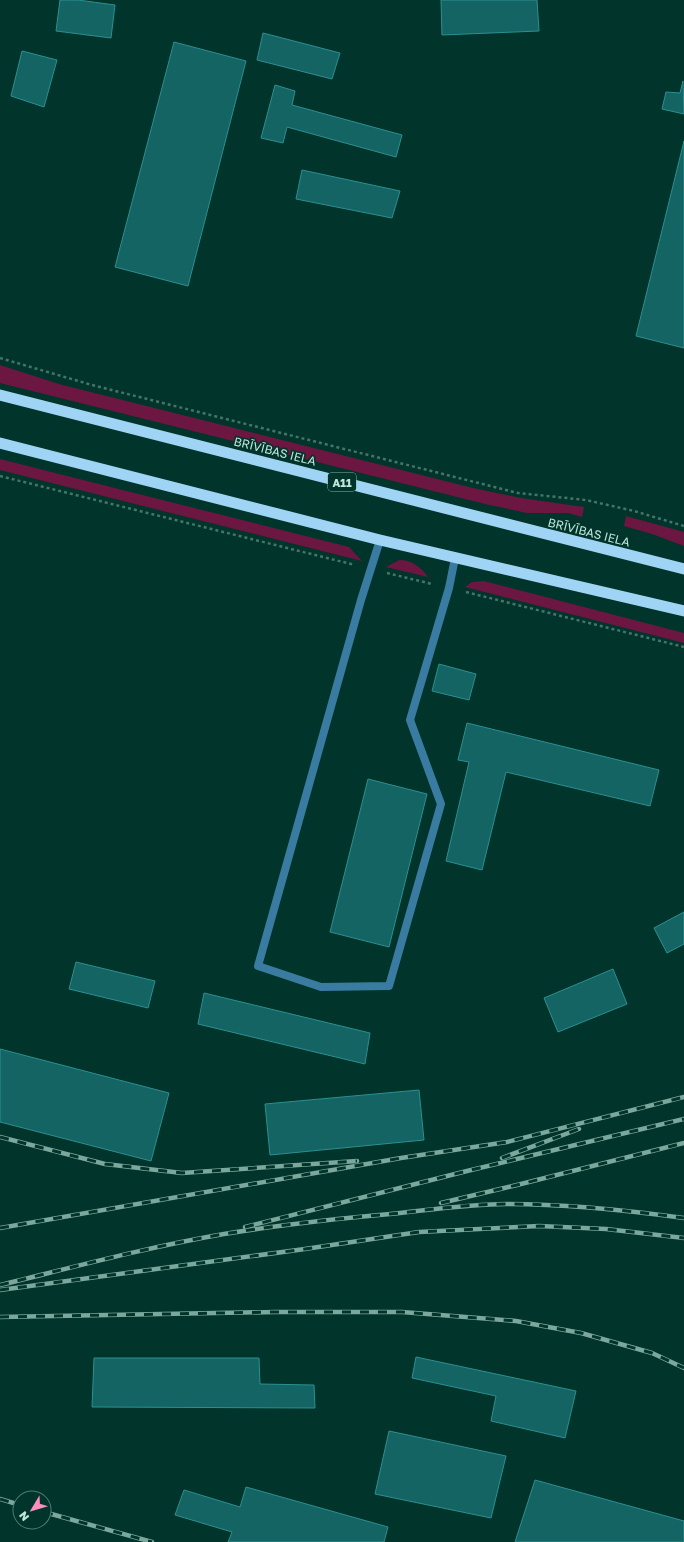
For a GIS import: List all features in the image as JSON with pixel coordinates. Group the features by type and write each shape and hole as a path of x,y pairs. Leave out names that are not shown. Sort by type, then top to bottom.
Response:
{"highway":[{"name":"BRĪVĪBAS IELA","path":"0,395 684,569"},
{"path":"0,443 380,540 684,611"}],"lane":[{"path":"380,540 359,608 258,966 321,987 390,986 440,804 410,720 449,588 455,558"}],"path":[{"path":"0,358 92,385 518,493 586,500 684,526"},
{"path":"0,476 684,647"}],"shaded area":[{"path":"0,365 59,384 473,488 521,498 584,507 582,517 568,513 527,513 485,504 0,383"},
{"path":"0,459 349,547 362,561 0,470"},
{"path":"626,516 684,532 684,546 652,534 624,526"},
{"path":"399,560 408,561 416,565 428,577 386,567"},
{"path":"484,581 684,633 684,643 465,587 472,582"}],"building":[{"path":"60,0 78,0 115,5 111,38 56,31"},
{"path":"441,0 537,0 539,31 442,35"},
{"path":"263,33 340,53 332,79 257,60"},
{"path":"174,42 246,61 188,286 115,267"},
{"path":"22,51 57,60 44,107 11,96"},
{"path":"683,81 684,114 662,109 666,92 680,93"},
{"path":"275,85 295,91 292,105 402,135 396,157 287,127 283,143 261,138"},
{"path":"684,141 684,348 636,336"},
{"path":"302,170 400,191 392,218 296,199"},
{"path":"439,664 476,674 469,700 432,691"},
{"path":"467,723 659,770 650,806 506,772 482,870 446,861 469,762 458,760"},
{"path":"368,779 427,794 389,947 330,932"},
{"path":"684,912 684,944 667,953 654,928"},
{"path":"76,962 155,981 148,1008 69,989"},
{"path":"613,969 627,1004 558,1032 544,998"},
{"path":"204,993 370,1033 365,1064 198,1024"},
{"path":"0,1049 169,1093 151,1161 0,1122"},
{"path":"419,1090 424,1140 270,1155 265,1104"},
{"path":"416,1357 576,1391 565,1438 491,1421 496,1396 412,1378"},
{"path":"94,1358 259,1358 260,1384 314,1385 315,1408 92,1407"},
{"path":"389,1431 506,1456 491,1518 375,1494"},
{"path":"535,1480 684,1521 684,1542 515,1542"},
{"path":"246,1487 388,1527 384,1542 228,1542 232,1532 175,1515 184,1490 240,1507"}],"railway":[{"path":"0,1228 401,1158 507,1142 684,1097"},
{"path":"245,1227 467,1171 684,1119"},
{"path":"502,1158 579,1129"},
{"path":"0,1137 105,1164 182,1173 357,1161"},
{"path":"441,1203 684,1143"},
{"path":"0,1285 139,1251 224,1234 307,1222 478,1205 529,1204 573,1206 684,1218"},
{"path":"0,1290 305,1249 419,1232 539,1226 606,1229 684,1238"},
{"path":"0,1317 275,1312 402,1312 516,1321 581,1333 652,1353 684,1368"},
{"path":"0,1499 12,1503"},
{"path":"52,1514 152,1542"}]}
